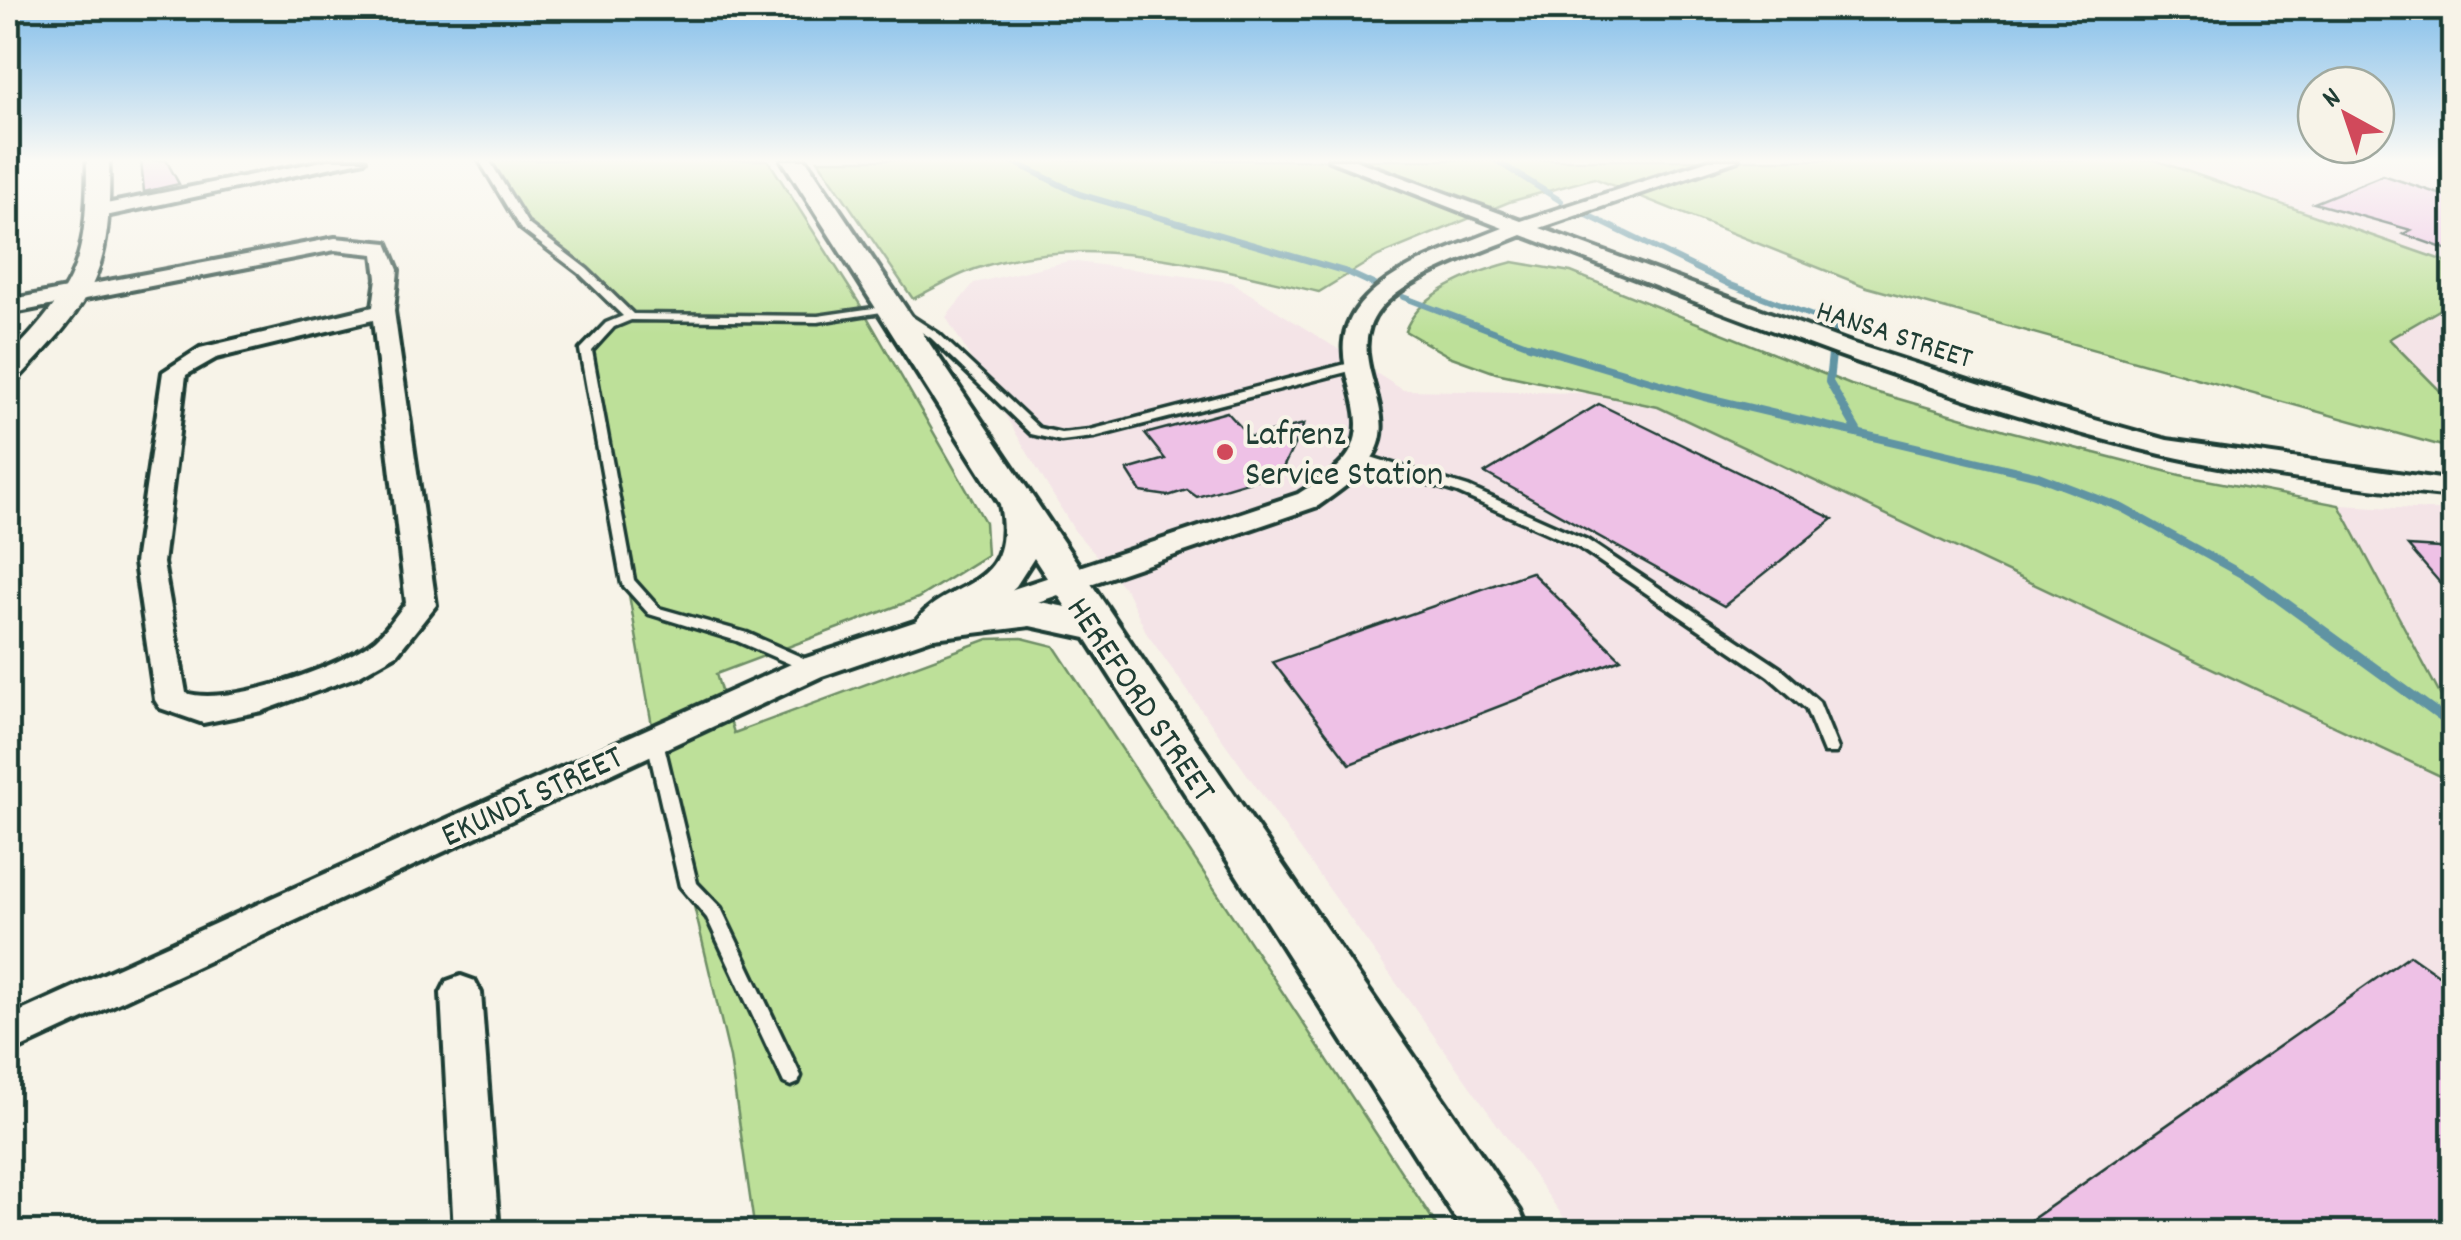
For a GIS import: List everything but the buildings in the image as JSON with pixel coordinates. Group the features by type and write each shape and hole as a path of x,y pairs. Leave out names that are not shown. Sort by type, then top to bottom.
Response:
{"main road":[{"name":"HEREFORD STREET","path":"832,218 1013,491 1095,627 1498,1232"},
{"path":"934,625 976,601 1007,572 1022,549 1027,528 1013,491"},
{"path":"934,625 995,614 1030,613 1095,627"}],"street":[{"path":"8,373 78,295 97,256 100,218"},
{"name":"HANSA STREET","path":"1488,218 1842,348 2078,422 2166,446 2382,482 2454,489"},
{"path":"1361,458 1368,444 1369,411 1354,366 1354,332 1378,297 1514,228 1546,218"},
{"path":"8,307 294,251 364,242 380,246 386,255 388,286 383,312 421,605 386,646 347,668 250,702 203,711 185,708 171,700 149,563 156,483 175,372 208,352 383,312"},
{"name":"EKUNDI STREET","path":"8,1036 654,737 812,668 1308,500 1334,485 1361,458"},
{"path":"460,993 477,1232"}],"lane":[{"path":"519,218 524,226 584,271 630,317"},
{"path":"812,668 742,637 654,610 627,581 586,350 610,325 630,317 818,319 890,307 935,336 1035,432 1061,437 1090,434 1354,366"},
{"path":"1361,458 1463,490 1582,543 1774,672 1813,706 1830,749"},
{"path":"654,737 682,841 686,876 714,913 791,1076"}],"shaded area":[{"path":"2321,218 2453,218 2453,264"},
{"path":"1069,261 1231,282 1403,390 1585,393 1657,407 2453,782 2453,1232 1574,1232 1147,634 1127,591 1074,530 946,317 974,283"},
{"path":"2453,302 2453,404 2388,339"},
{"path":"2339,505 2453,511 2453,719"}],"green space":[{"path":"519,218 805,218 859,303 985,522 987,555 918,598 716,674 734,733 988,639 1022,638 1054,646 1441,1232 755,1232 730,1058 654,737 586,350 599,333 629,317 583,271 524,226"},
{"path":"858,218 1471,218 1378,256 1319,292 1148,256 1061,253 1017,258 975,269 913,299"},
{"path":"1694,218 2321,218 2453,264 2453,302 2389,339 2453,404 2453,449 1867,287"},
{"path":"1513,262 1571,272 1851,385 2180,475 2339,505 2453,719 2453,782 1658,407 1496,373 1449,356 1405,331 1412,317 1435,295 1466,278"}],"waterway":[{"path":"1161,218 1347,272 1375,285"},
{"path":"1593,218 1731,285 1836,325 1835,335"},
{"path":"1403,297 1530,345"},
{"path":"1530,345 1704,397 2038,476 2122,508 2256,582"},
{"path":"1530,345 1537,348"},
{"path":"1832,354 1829,382 1858,432"},
{"path":"2252,579 2454,726"}],"place":[{"name":"Lafrenz Service Station","path":"1225,452"}]}
